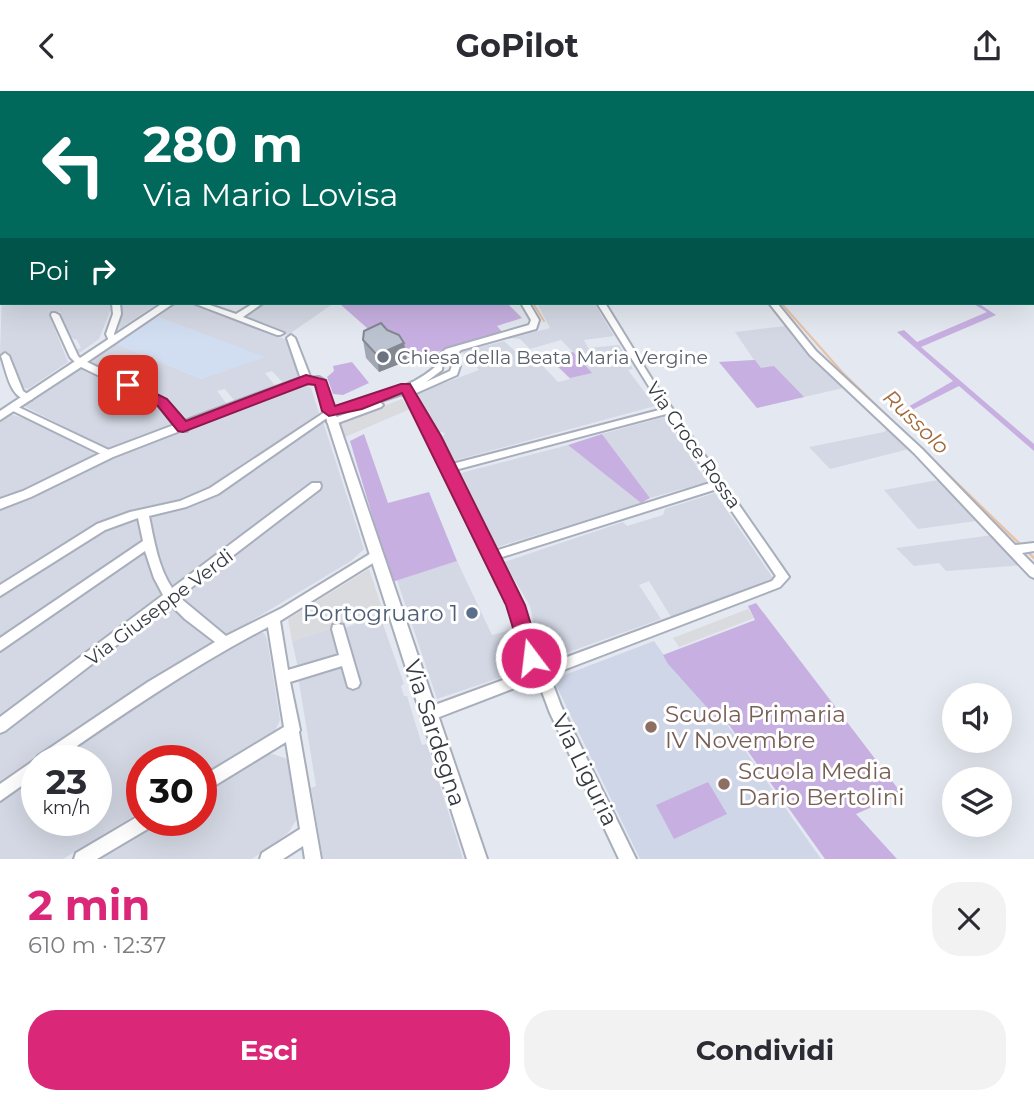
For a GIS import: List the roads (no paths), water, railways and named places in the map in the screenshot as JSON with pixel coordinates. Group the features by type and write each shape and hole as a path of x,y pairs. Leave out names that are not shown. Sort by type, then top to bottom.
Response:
{"street":[{"path":"113,341 110,334 117,314 116,305"},
{"path":"0,417 166,305"},
{"path":"203,305 280,334"},
{"path":"237,317 256,305"},
{"path":"439,368 439,358 458,348 533,327 535,320 526,305"},
{"name":"Via Croce Rossa","path":"546,674 775,585 783,577 669,410 602,305"},
{"path":"775,305 813,353 1025,548 1034,573"},
{"path":"55,315 74,357 81,363 162,402 183,428"},
{"path":"0,504 109,454 306,379 291,338"},
{"path":"0,591 101,527 182,504 214,491 330,416 449,377 456,368 453,354 458,348"},
{"path":"5,356 19,393 28,398"},
{"path":"408,390 439,368 456,368"},
{"name":"Via Sardegna","path":"306,379 321,383 477,859"},
{"path":"408,390 516,605 531,658"},
{"path":"14,408 109,454"},
{"path":"449,468 669,410"},
{"path":"492,556 720,484"},
{"name":"Via Giuseppe Verdi","path":"0,726 316,487"},
{"path":"143,513 149,543 162,579 172,597 225,643"},
{"path":"0,645 149,543"},
{"path":"65,745 225,643 273,618 377,555"},
{"path":"273,618 313,859"},
{"path":"338,629 353,683"},
{"path":"429,714 522,679 534,684 546,674 544,662 531,658 521,664 522,679"},
{"path":"283,678 346,659"},
{"name":"Via Liguria","path":"546,674 555,708 628,859"},
{"path":"217,776 293,730"},
{"path":"0,793 21,778"},
{"path":"82,859 126,832"},
{"path":"268,859 309,832"}],"waterway":[{"path":"534,305 544,321"},
{"name":"Russolo","path":"783,305 842,372 906,434"},
{"name":"Russolo","path":"904,432 1022,546"},
{"name":"Russolo","path":"1027,551 1034,558"}],"place":[{"name":"Chiesa della Beata Maria Vergine","path":"383,357"},
{"name":"Portogruaro 1","path":"472,613"},
{"name":"Scuola Primaria IV Novembre","path":"651,727"},
{"name":"Scuola Media Dario Bertolini","path":"724,784"}]}
